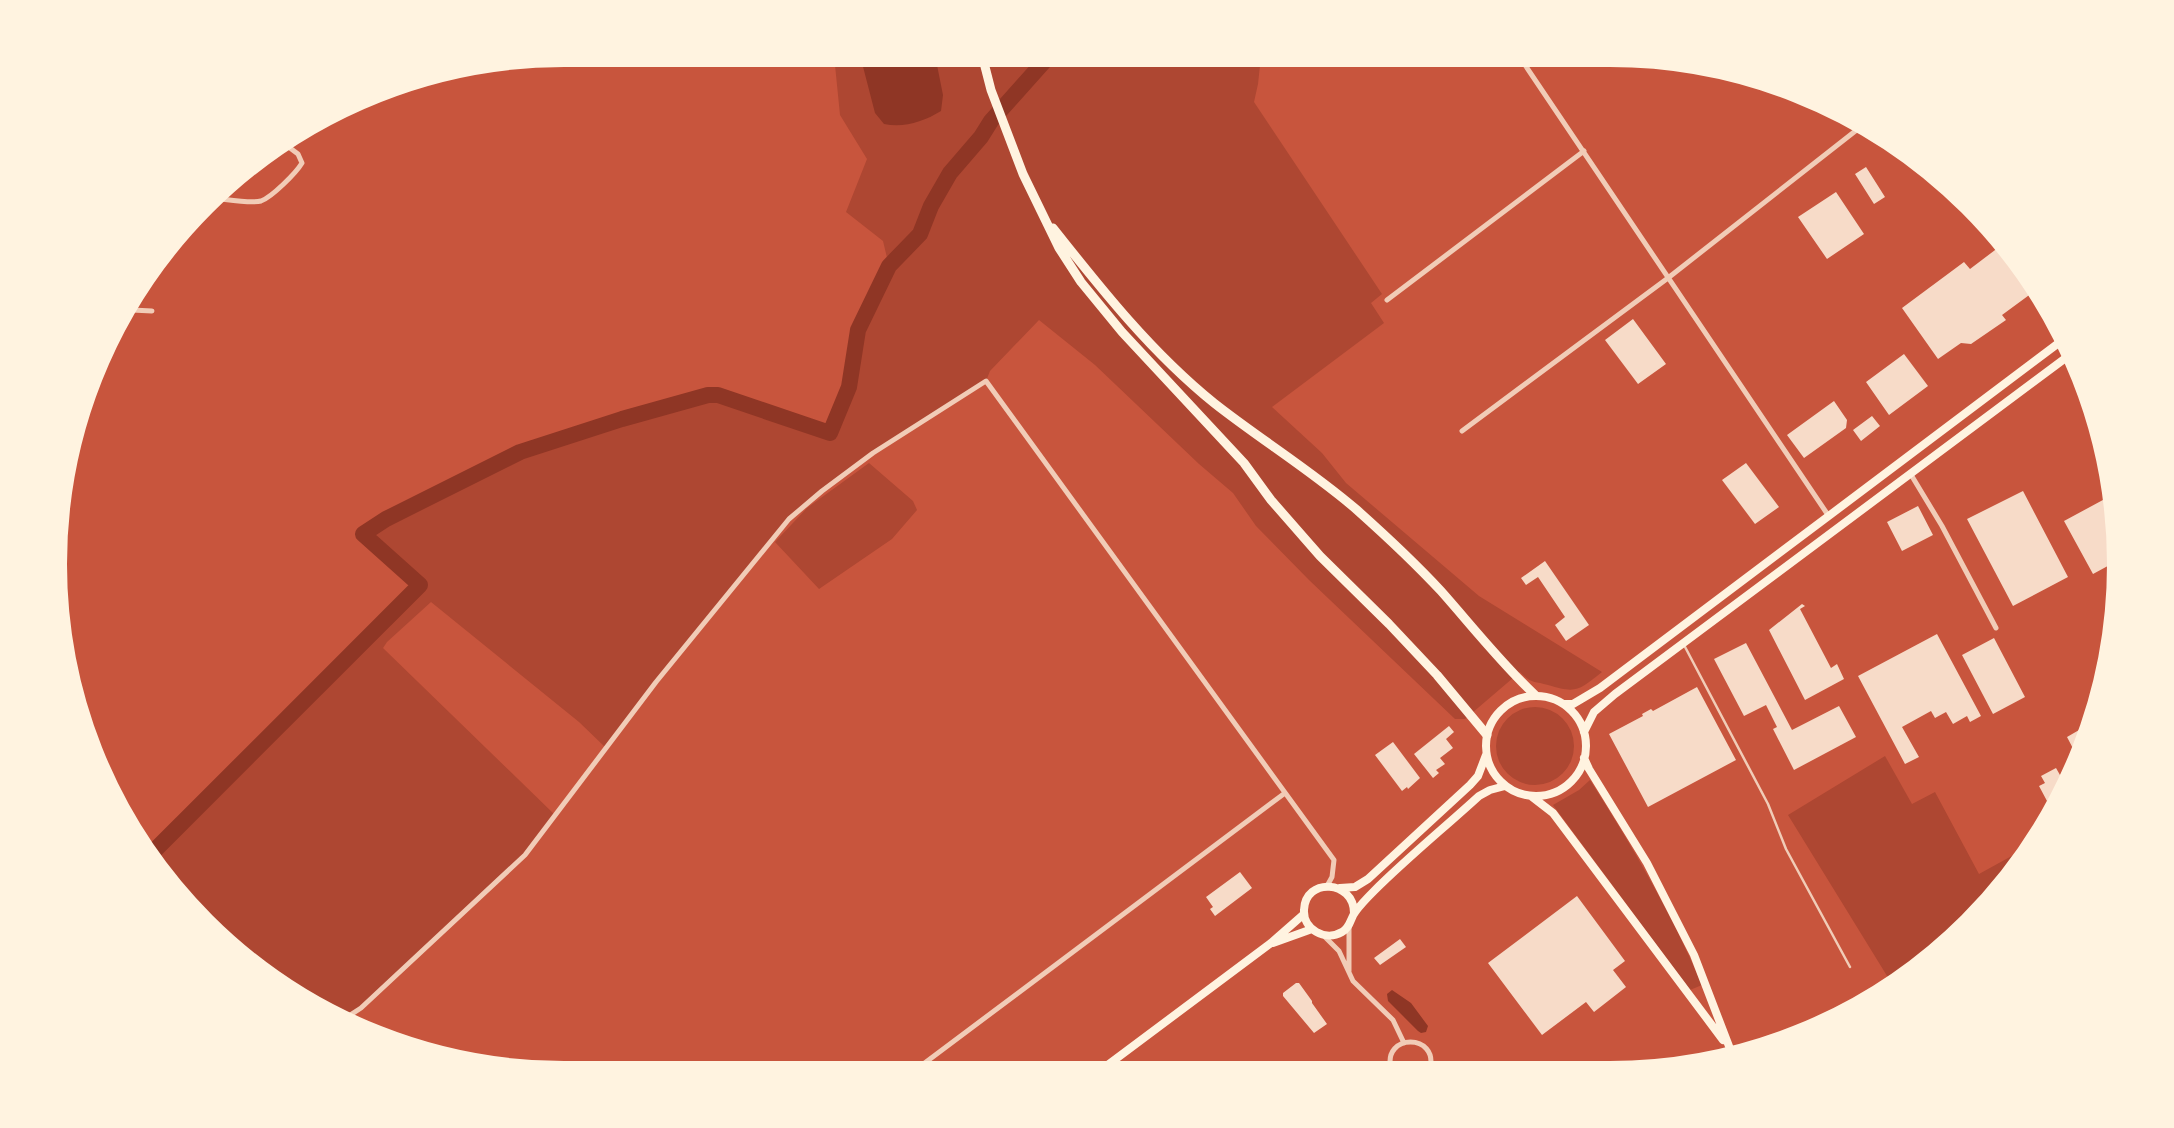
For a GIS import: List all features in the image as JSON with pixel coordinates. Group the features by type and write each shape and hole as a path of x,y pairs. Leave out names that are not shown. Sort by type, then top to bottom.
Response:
{"highway":[{"path":"984,64 991,90 1022,174 1059,248 1081,282 1122,332 1244,463 1272,500 1320,556 1416,653 1487,735"},
{"path":"1042,214 1119,310 1168,361 1227,413 1264,442 1313,474 1357,510 1440,590 1514,676 1535,695"}],"main road":[{"path":"1564,704 1573,704 1600,688 2059,342"},
{"path":"1584,732 1594,712 1616,694 2066,358"},
{"path":"1486,754 1493,772 1505,786 1531,796 1545,795 1559,790 1570,782 1579,771 1586,745 1584,732 1573,711 1550,697 1535,695 1518,698 1504,707 1493,719 1487,735 1486,754 1478,776 1373,874 1355,887 1340,888 1327,886 1316,889 1308,896 1304,907 1304,914 1312,930 1324,935 1338,934 1349,926 1354,912 1374,890 1478,796 1505,786"},
{"path":"1584,758 1647,863 1694,955 1730,1049"},
{"path":"1531,796 1553,813 1730,1049"},
{"path":"1340,888 1352,900 1354,912"},
{"path":"1110,1064 1271,944 1304,914"},
{"path":"1271,944 1312,930"}],"street":[{"path":"1524,64 1828,515"},
{"path":"1462,431 1668,278 1857,129"},
{"path":"222,199 258,201 266,198 297,172 302,163 298,154 288,147"},
{"path":"1387,300 1584,151"},
{"path":"133,310 152,311"},
{"path":"349,1016 361,1008 524,855 656,682 789,519 816,495 873,453 986,381 1334,860 1332,877 1327,886"},
{"path":"1910,473 1942,526 1996,628"},
{"path":"923,1064 1285,793"},
{"path":"1349,926 1349,971"},
{"path":"1324,935 1335,945 1353,981 1393,1020 1404,1043"},
{"path":"1391,1064 1390,1057 1393,1051 1404,1043 1410,1042 1423,1046 1431,1057 1430,1064"}],"lane":[{"path":"1684,644 1768,804 1786,850 1850,967"}],"shaded area":[{"path":"835,64 1260,64 1254,102 1382,294 1371,303 1384,323 1272,407 1322,453 1346,483 1479,596 1602,672 1588,683 1572,690 1533,682 1520,672 1465,719 1455,719 1309,580 1256,526 1233,493 1199,464 1095,365 1039,320 990,371 986,381 873,453 789,519 606,748 579,722 431,602 387,642 383,648 555,815 525,855 361,1008 349,1015 286,980 259,961 210,918 167,869 154,851 420,585 363,534 386,519 520,452 622,419 708,395 718,395 830,432 849,387 858,330 889,266 883,241 846,212 867,159 840,115"},
{"path":"862,64 937,64 943,95 941,111 906,125 884,124 875,113"},
{"path":"869,463 913,501 917,510 892,539 819,589 775,542 807,508"},
{"path":"1535,707 1550,710 1563,718 1571,731 1574,746 1571,761 1563,774 1550,782 1535,785 1520,782 1507,774 1499,761 1496,746 1499,731 1507,718 1520,710"},
{"path":"1885,756 1912,804 1935,792 1979,874 2019,852 2007,869 1964,918 1915,961 1889,979 1788,815"},
{"path":"1590,780 1650,880 1677,931 1702,985 1690,990 1553,805 1579,790"},
{"path":"1392,990 1411,1003 1428,1026 1426,1032 1421,1033 1418,1031 1388,1001 1387,994"}],"building":[{"path":"1866,167 1885,197 1874,204 1855,174"},
{"path":"1836,192 1864,234 1827,259 1798,217"},
{"path":"1998,248 2031,294 2002,315 2006,320 1971,344 1961,343 1938,359 1902,308 1964,262 1970,269"},
{"path":"1633,319 1666,364 1638,384 1605,340"},
{"path":"1904,354 1928,386 1889,415 1866,382"},
{"path":"1834,401 1847,420 1846,428 1804,458 1787,435"},
{"path":"1872,416 1880,426 1861,441 1853,430"},
{"path":"1746,463 1779,507 1755,524 1722,480"},
{"path":"2023,491 2068,577 2013,606 1967,519"},
{"path":"2106,498 2110,565 2093,574 2064,521"},
{"path":"1918,506 1933,535 1902,551 1887,522"},
{"path":"1545,561 1589,625 1566,641 1555,625 1565,617 1538,577 1526,585 1521,578"},
{"path":"1802,604 1805,606 1800,609 1831,668 1837,664 1844,679 1805,700 1769,630"},
{"path":"1937,634 1981,716 1970,722 1967,716 1953,724 1946,712 1935,718 1931,711 1902,727 1919,757 1905,764 1858,676"},
{"path":"1994,638 2025,697 1993,714 1962,655"},
{"path":"1746,643 1792,730 1839,706 1856,737 1794,770 1773,729 1777,727 1766,705 1744,716 1714,659"},
{"path":"1697,687 1736,760 1648,807 1609,734 1643,716 1642,714 1651,709 1653,711"},
{"path":"1449,726 1454,732 1446,739 1453,748 1440,758 1445,764 1436,770 1439,773 1433,778 1414,754"},
{"path":"2083,728 2074,750 2067,737"},
{"path":"1393,742 1420,778 1408,789 1407,787 1402,791 1375,755"},
{"path":"2056,768 2060,775 2064,773 2052,798 2047,801 2039,786 2045,783 2041,776"},
{"path":"1240,872 1252,888 1215,916 1210,909 1213,907 1206,897"},
{"path":"1577,896 1625,961 1613,970 1626,987 1594,1012 1586,1002 1542,1035 1488,963"},
{"path":"1400,939 1406,947 1380,965 1374,958"},
{"path":"1296,983 1299,983 1327,1024 1314,1033 1283,996 1283,993"}],"waterway":[{"path":"154,851 420,585 363,534 386,519 520,452 622,419 708,395 718,395 830,433 849,387 858,330 889,266 920,234 931,206 950,173 981,137 991,121 1042,64"}]}
